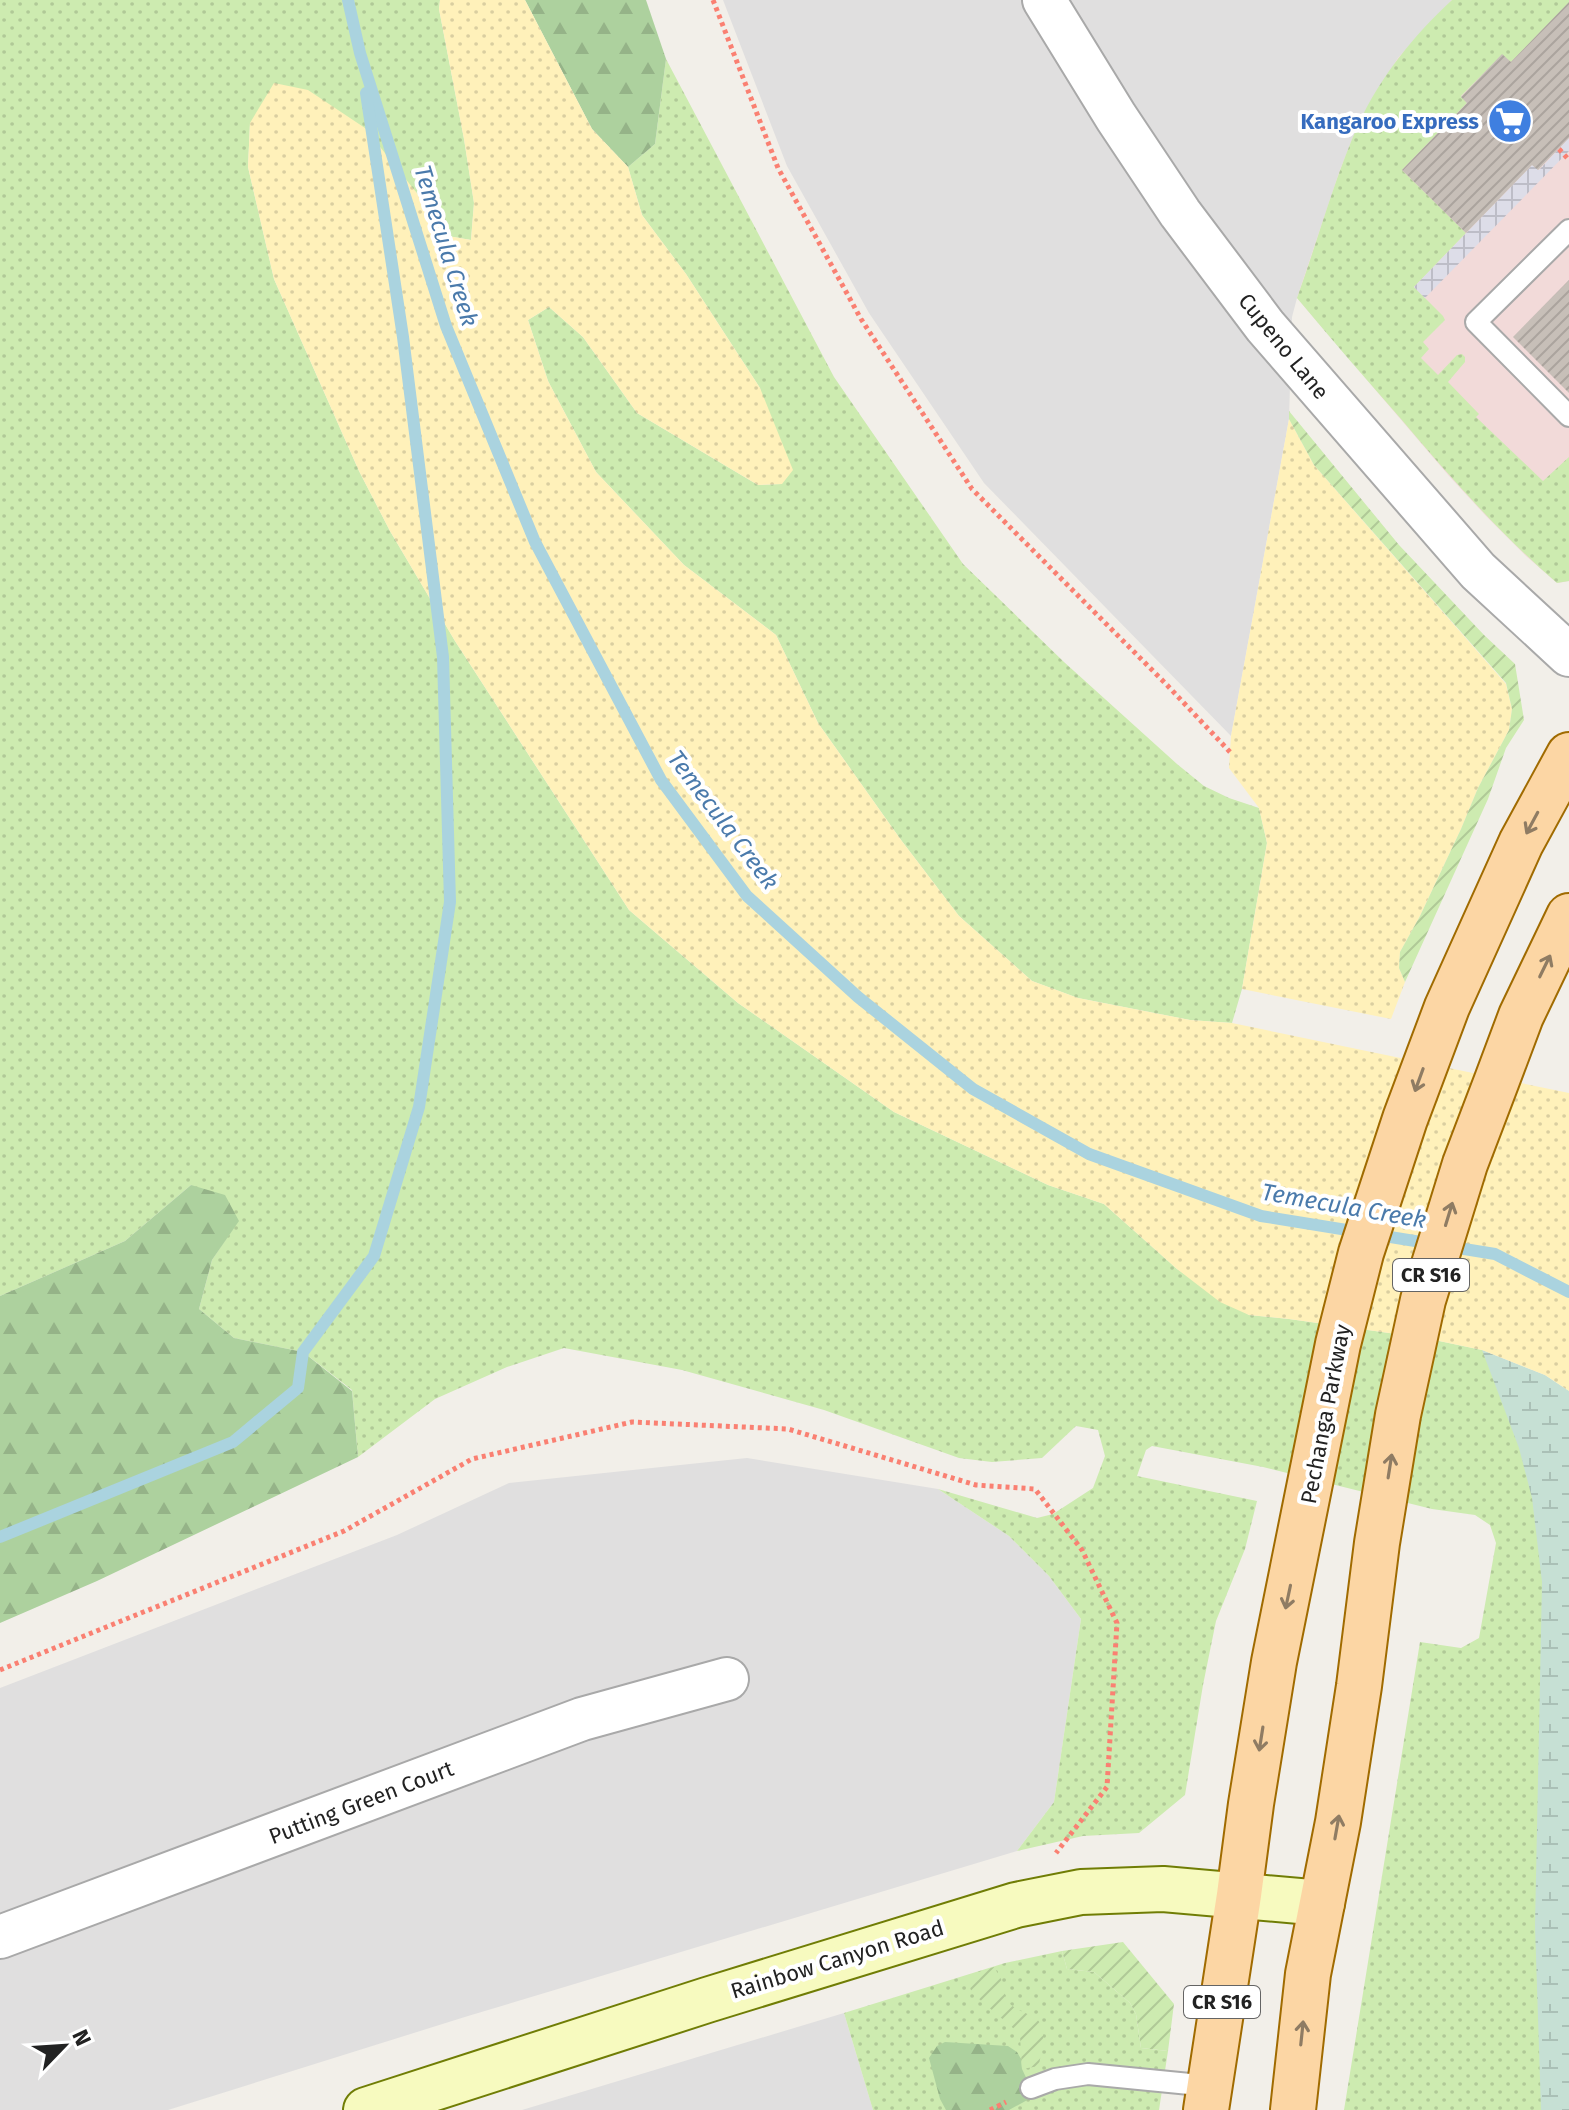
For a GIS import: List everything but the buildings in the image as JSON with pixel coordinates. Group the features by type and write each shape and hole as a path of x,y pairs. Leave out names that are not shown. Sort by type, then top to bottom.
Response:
{"main road":[{"name":"Pechanga Parkway","path":"1208,2098 1274,1662 1338,1344 1361,1253 1405,1119 1447,1007 1521,843 1569,755"},
{"name":"CR S16","path":"1293,2110 1308,1974 1338,1822 1377,1543 1398,1415 1423,1300 1465,1164 1521,1016 1569,916"},
{"name":"Rainbow Canyon Road","path":"366,2110 1016,1905 1081,1892 1167,1889 1322,1903"}],"street":[{"name":"Cupeno Lane","path":"1057,5 1116,117 1180,213 1265,326 1478,571 1569,655"},
{"name":"Putting Green Court","path":"0,1937 582,1719 727,1679"}],"lane":[{"path":"1569,230 1476,322 1569,416"},
{"path":"1031,2088 1055,2079 1088,2074 1208,2098"}],"path":[{"path":"713,0 778,168 861,319 972,489 1230,752"},
{"path":"1559,149 1569,160"},
{"path":"0,1670 344,1531 472,1459 632,1422 788,1429 976,1485 1035,1489 1082,1550 1117,1623 1107,1787 1016,1905"}],"shaded area":[{"path":"723,0 1452,0 1398,58 1360,120 1297,298 1292,317 1289,419 1231,736 984,483 869,313 787,166"},
{"path":"1452,0 1569,0 1569,581 1557,583 1486,516 1297,298 1360,120 1398,58"},
{"path":"1569,138 1569,151 1425,298 1414,287 1532,165 1539,170"},
{"path":"747,1458 938,1489 1009,1536 1049,1576 1081,1619 1054,1802 1017,1851 168,2110 0,2110 0,1688 397,1535 509,1483"},
{"path":"844,2013 873,2110 522,2110"}],"green space":[{"path":"0,0 440,0 439,9 474,203 471,240 442,235 416,192 250,123 248,167 274,279 359,471 390,531 455,641 629,910 738,1003 894,1112 1048,1185 1104,1204 1177,1269 1249,1315 1425,1338 1482,1350 1569,1391 1569,2110 1344,2110 1420,1642 1461,1648 1479,1638 1496,1543 1490,1525 1475,1515 1432,1509 1263,1467 1152,1446 1146,1450 1137,1476 1257,1501 1245,1549 1216,1621 1185,1795 1139,1833 1083,1836 1017,1851 1054,1802 1081,1619 1049,1576 1009,1536 938,1489 1037,1518 1053,1514 1093,1488 1105,1456 1098,1430 1076,1426 1042,1458 992,1462 959,1458 824,1410 682,1370 564,1348 507,1367 435,1399 358,1457 352,1390 303,1352 234,1338 199,1309 212,1260 238,1221 191,1185 125,1241 0,1296"},
{"path":"525,0 646,0 666,59 655,144 628,167 592,129"},
{"path":"1452,0 1569,0 1569,30 1555,17 1511,62 1502,55 1461,96 1467,103 1402,170 1466,233 1414,287 1445,320 1423,342 1429,349 1421,358 1438,375 1457,355 1465,357 1465,362 1448,382 1479,414 1476,417 1543,481 1569,457 1569,581 1557,583 1495,524 1297,298 1359,123 1377,89 1400,57"},
{"path":"666,59 834,377 963,564 1064,662 1177,764 1204,786 1259,808 1267,843 1242,989 1232,1023 1190,1020 1078,998 1032,981 959,916 901,840 818,723 776,635 684,565 596,472 548,381 528,320 549,307 583,337 637,413 758,485 782,484 760,388 686,274 642,215 628,167 655,144"},
{"path":"1289,411 1399,545 1515,664 1524,720 1506,748 1488,799 1405,982 1399,968 1400,952 1509,730 1512,709 1506,683 1314,465 1289,419"},
{"path":"191,1185 225,1195 239,1221 212,1260 199,1309 234,1338 303,1352 352,1391 358,1457 97,1581 0,1623 0,1296 125,1241"},
{"path":"1482,1350 1545,1375 1569,1391 1569,2110 1541,2110 1535,1926 1542,1582 1532,1498 1519,1448"},
{"path":"1123,1942 1174,2004 1168,2051 1141,2048 1136,2014 1130,2003 1094,1972 1067,1969 1062,1951"},
{"path":"1062,1951 1067,1969 1094,1972 1130,2003 1136,2014 1141,2048 1168,2051 1159,2110 873,2110 844,2013 1005,1963"},
{"path":"994,1967 1008,2002 1041,2024 1043,2037 1039,2066 1022,2069 1020,2036 972,1993 966,1976"},
{"path":"945,2042 1008,2046 1021,2059 1031,2088 1031,2098 1009,2110 946,2110 929,2058 937,2046"}],"sand":[{"path":"440,0 525,0 592,129 628,167 642,215 686,274 760,388 793,470 782,484 758,485 637,413 583,337 549,307 528,320 548,381 596,472 684,565 776,635 818,723 959,916 1032,981 1078,998 1190,1020 1232,1023 1569,1093 1569,1391 1545,1375 1482,1350 1425,1338 1249,1315 1220,1302 1177,1269 1104,1204 1048,1185 894,1112 738,1003 629,910 455,641 390,531 359,471 274,279 248,167 250,123 274,83 308,90 365,128 416,192 442,235 471,240 474,203 439,9"},
{"path":"1289,419 1314,465 1506,684 1512,709 1509,730 1400,952 1399,968 1405,982 1391,1019 1242,989 1267,843 1259,808 1229,768 1231,736"}],"waterway":[{"name":"Temecula Creek","path":"348,0 360,53 446,326 535,542 661,780 747,896 858,997 973,1089 1089,1154 1261,1216 1495,1254 1569,1292"},
{"path":"0,1537 233,1442 298,1388 303,1352 374,1256 419,1107 450,902 443,657 403,337 366,93"}],"place":[{"name":"Kangaroo Express","path":"1510,121"}]}
